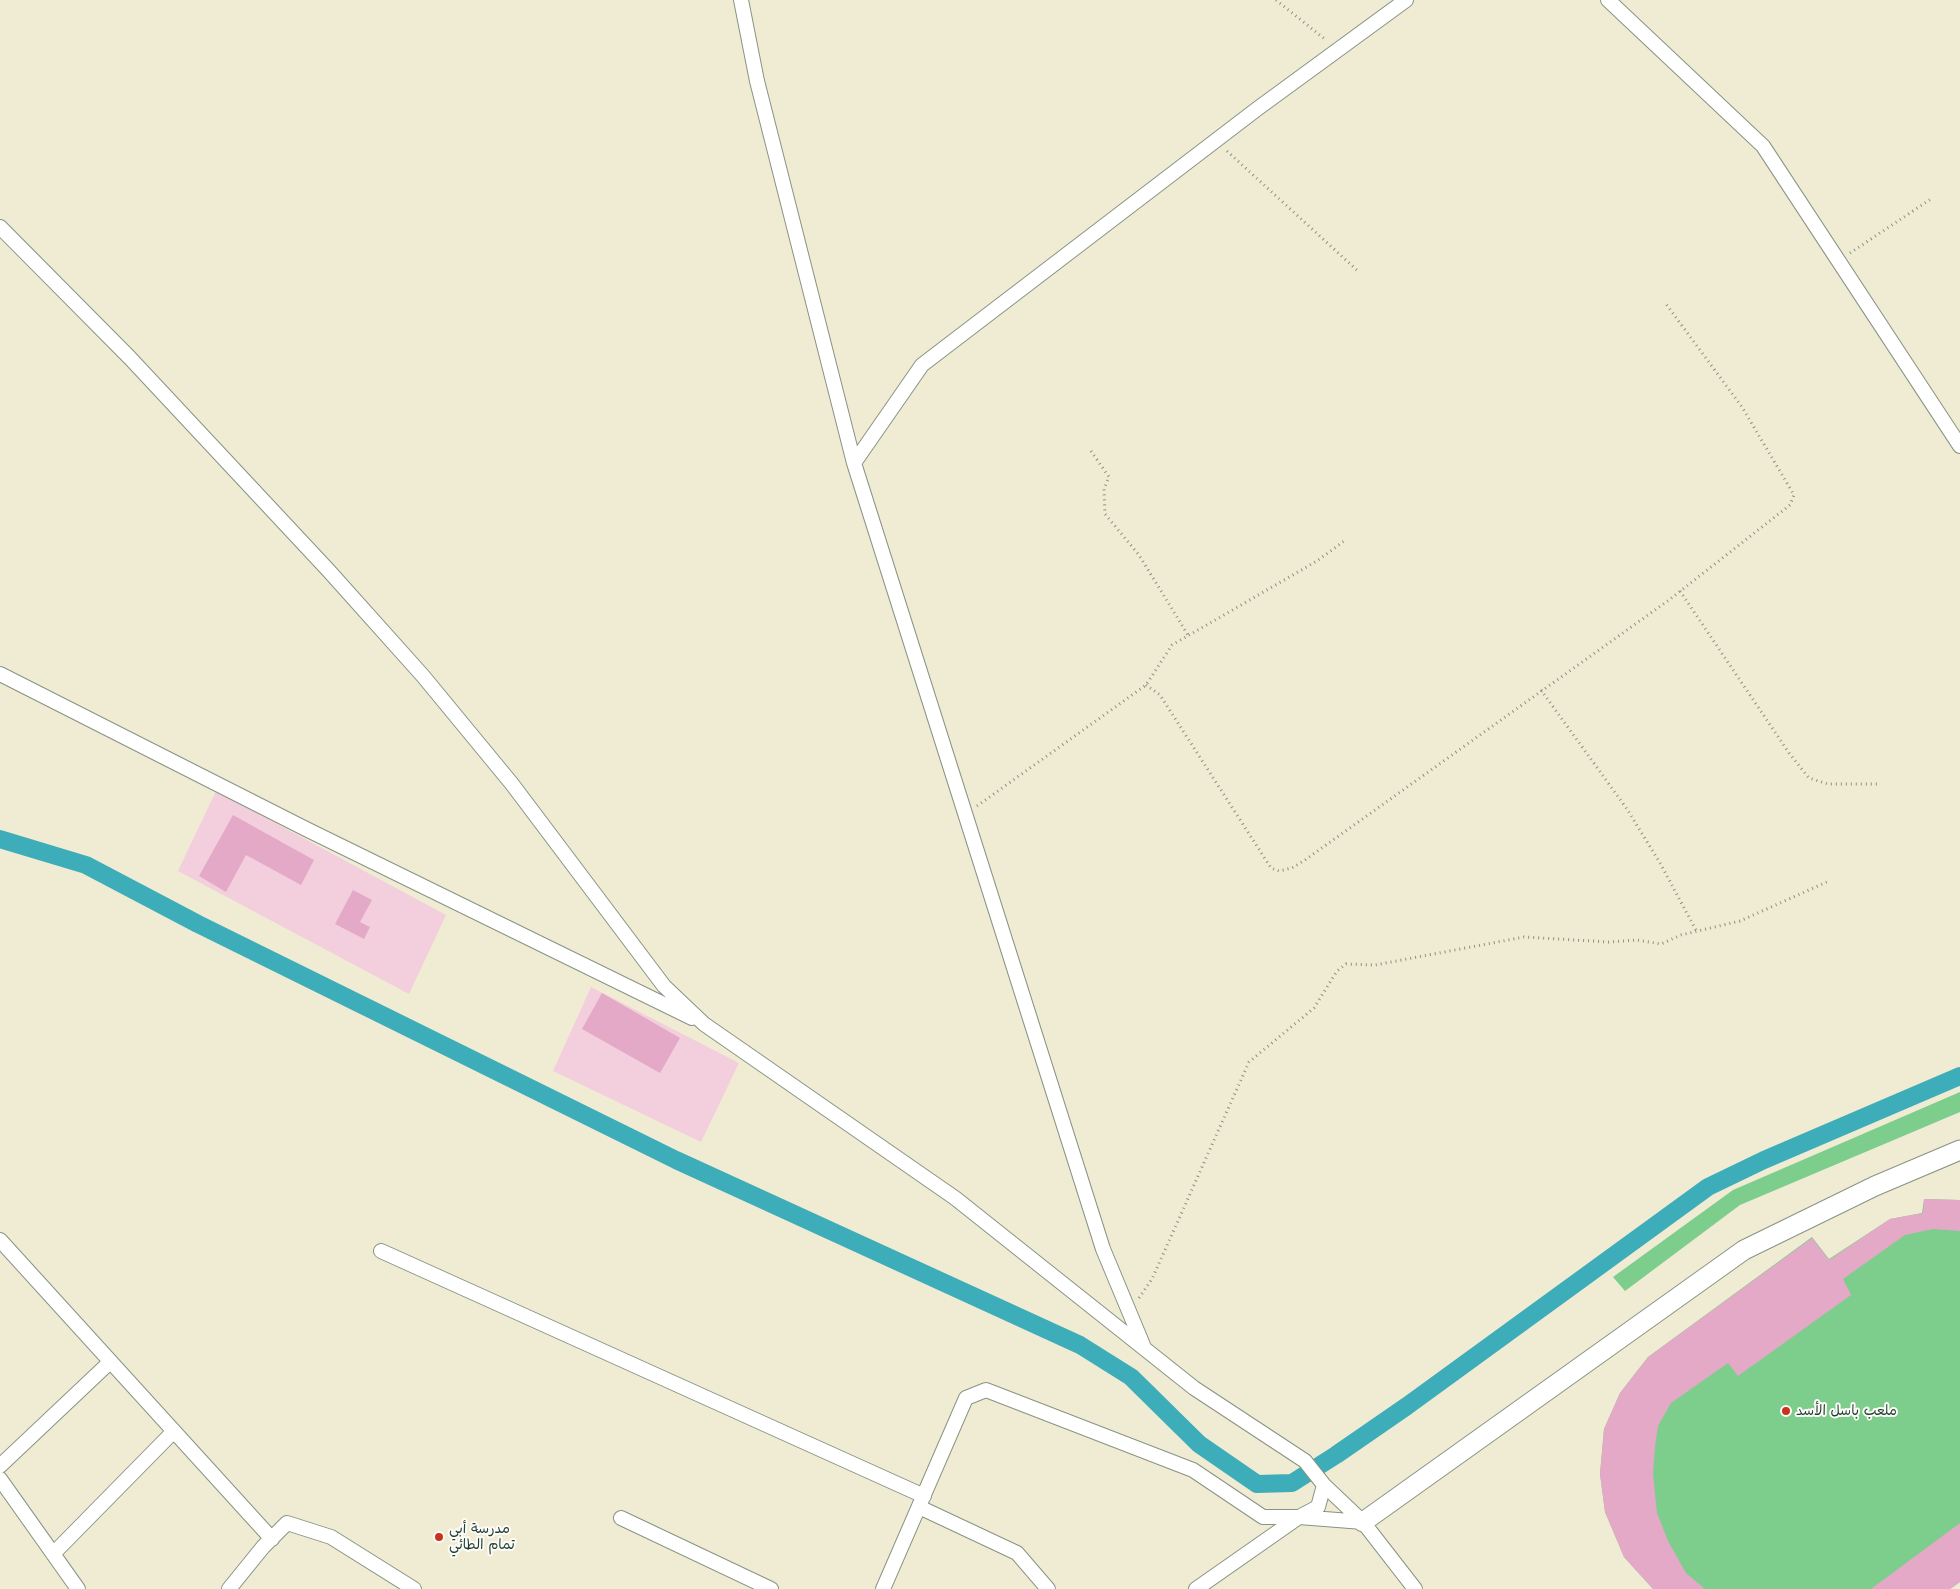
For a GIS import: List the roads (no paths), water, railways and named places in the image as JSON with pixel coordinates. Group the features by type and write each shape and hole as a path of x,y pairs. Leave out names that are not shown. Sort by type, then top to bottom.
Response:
{"main road":[{"path":"1363,1522 1744,1250 1875,1186 1960,1150"}],"street":[{"path":"741,0 757,81 854,463 1104,1250 1144,1348"},
{"path":"854,463 922,365 1215,141 1406,0"},
{"path":"1608,0 1763,146 1960,446"},
{"path":"0,226 130,358 423,676 512,784 664,986 704,1024"},
{"path":"0,674 315,833 704,1024 955,1198 1194,1388 1305,1461 1324,1485 1363,1522 1415,1589"},
{"path":"0,1240 272,1539"},
{"path":"381,1251 922,1501 1017,1553 1048,1589"},
{"path":"0,1466 110,1362"},
{"path":"883,1589 966,1398 986,1390 1193,1470 1263,1517 1299,1516 1363,1522"},
{"path":"53,1554 174,1432"},
{"path":"0,1479 78,1589"},
{"path":"1196,1589 1299,1516 1318,1508 1324,1485"},
{"path":"621,1518 771,1589"},
{"path":"228,1589 288,1523 331,1537 414,1589"}],"waterway":[{"path":"0,839 86,865 198,924 676,1160 1080,1345 1131,1377 1199,1444 1257,1484 1292,1483 1336,1455 1407,1406 1708,1187 1764,1160 1960,1076"}],"place":[{"name":"ملعب باسل الأسد","path":"1786,1411"},
{"name":"مدرسة أبي تمام الطائي","path":"439,1537"}]}
